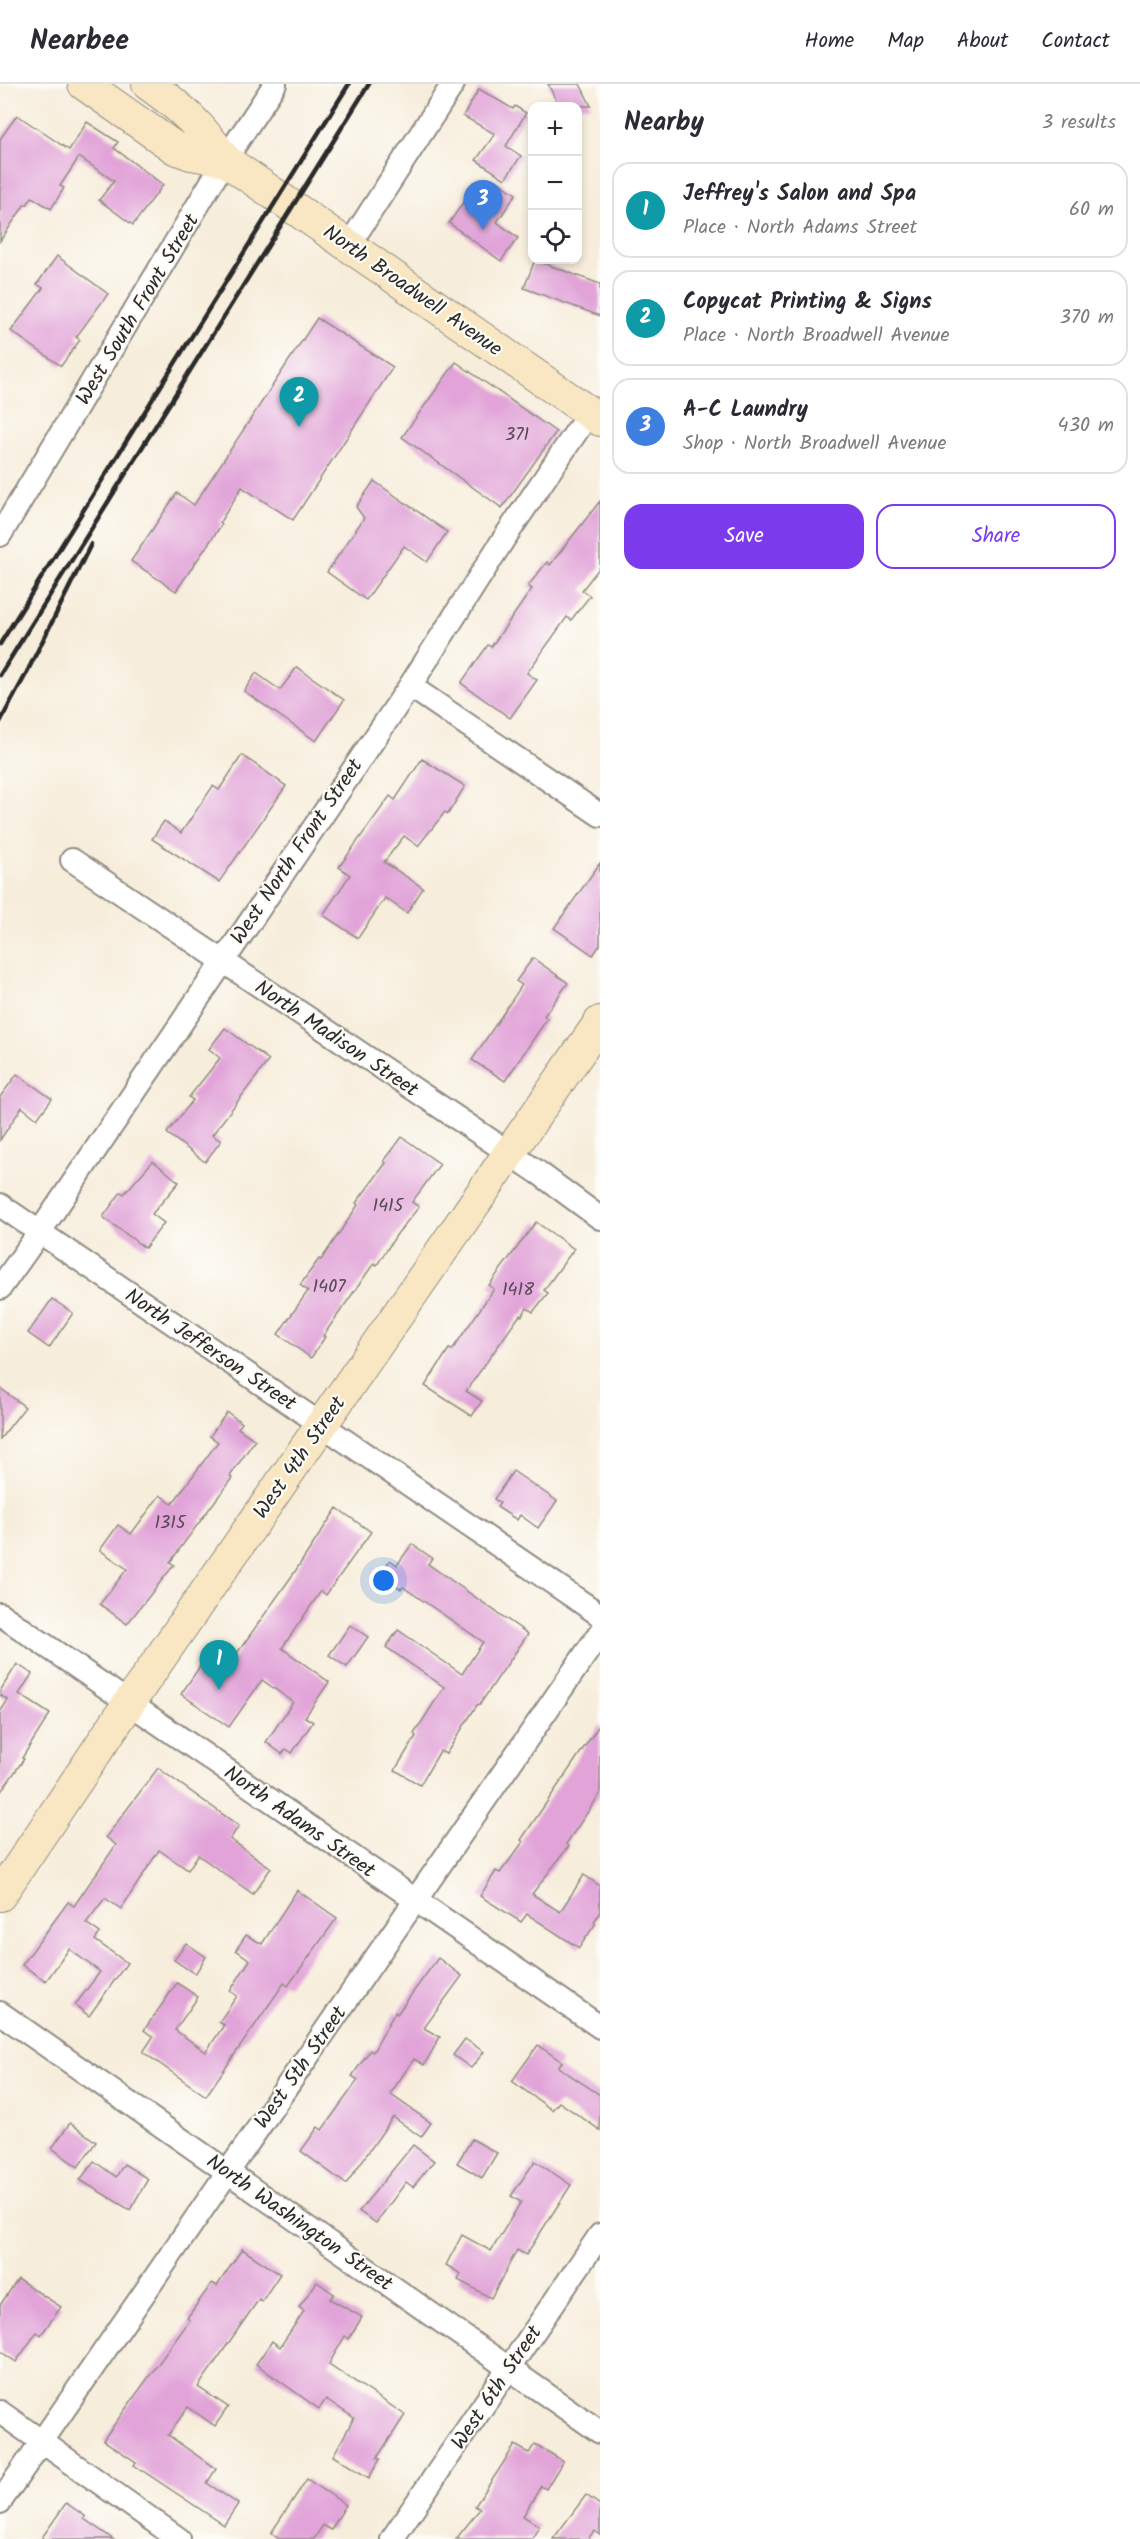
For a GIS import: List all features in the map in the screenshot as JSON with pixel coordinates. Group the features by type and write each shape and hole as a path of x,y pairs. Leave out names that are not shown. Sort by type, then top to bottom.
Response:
{"main road":[{"name":"North Broadwell Avenue","path":"84,84 175,148 191,154 225,160"},
{"name":"North Broadwell Avenue","path":"148,84 205,131 225,160 595,416"},
{"name":"West 4th Street","path":"0,1895 129,1703 600,1022"}],"street":[{"name":"West South Front Street","path":"0,535 225,160 275,84"},
{"path":"349,244 453,84"},
{"name":"West North Front Street","path":"0,1288 410,686 503,540 595,416"},
{"path":"410,686 600,815"},
{"name":"North Madison Street","path":"72,860 509,1153 600,1218"},
{"name":"North Jefferson Street","path":"0,1205 600,1615"},
{"name":"North Adams Street","path":"0,1614 600,2028"},
{"name":"West 5th Street","path":"0,2502 600,1633"},
{"name":"North Washington Street","path":"0,2013 600,2432"},
{"name":"West 6th Street","path":"392,2539 600,2235"},
{"path":"0,2412 179,2539"}],"building":[{"path":"548,84 580,84 591,106 582,106 582,102 557,102"},
{"path":"479,89 513,109 515,106 526,113 506,146 521,156 505,179 476,160 495,134 463,116"},
{"path":"17,115 69,150 87,122 118,142 114,148 163,185 133,225 99,200 114,181 79,157 60,186 64,188 51,209 32,197 0,241 0,139"},
{"path":"497,181 516,194 497,222 518,238 501,261 449,223 465,200 477,209"},
{"path":"57,256 108,294 76,337 80,340 61,366 11,331 43,288 37,284"},
{"path":"533,264 546,264 600,284 600,316 524,288"},
{"path":"317,318 393,367 293,520 242,487 220,522 222,524 176,591 131,561 177,493 194,505"},
{"path":"456,362 556,432 502,508 402,437"},
{"path":"374,481 447,532 427,562 404,546 366,600 327,572 364,518 356,507"},
{"path":"600,501 600,567 582,590 590,596 571,620 567,617 527,673 537,680 510,718 461,683 488,645 491,647 532,589 528,586 547,562 550,565"},
{"path":"297,667 344,700 316,741 244,691 256,673 280,690"},
{"path":"242,755 286,786 219,882 152,839 164,821 181,833 213,786 219,790"},
{"path":"422,759 465,786 448,814 445,812 418,846 404,836 384,862 423,888 407,913 385,898 358,938 323,915 350,875 339,867 390,796 395,800"},
{"path":"600,863 600,945 593,955 554,928"},
{"path":"533,958 568,983 544,1016 547,1019 505,1081 472,1060 522,985 516,981"},
{"path":"225,1028 269,1060 212,1135 221,1141 205,1162 167,1133 193,1100 189,1097 220,1058 209,1049"},
{"path":"17,1074 52,1099 37,1119 22,1107 0,1140 0,1097"},
{"path":"402,1137 440,1164 412,1202 419,1207 397,1234 377,1265 374,1263 323,1336 325,1337 311,1358 278,1334 308,1291 300,1285 319,1259 321,1260 358,1205 356,1203"},
{"path":"153,1161 179,1182 152,1214 164,1223 145,1248 103,1217 121,1192 124,1194"},
{"path":"536,1222 574,1249 544,1290 548,1293 533,1312 527,1308 522,1316 520,1315 466,1391 482,1401 472,1416 425,1386 449,1349 452,1350 494,1289 489,1285"},
{"path":"52,1299 73,1313 49,1348 28,1333"},
{"path":"0,1388 25,1407 0,1439"},
{"path":"227,1412 242,1423 238,1428 255,1440 230,1476 232,1478 170,1562 174,1565 127,1624 100,1604 127,1569 100,1550 118,1525 131,1534 160,1495 172,1504 218,1442 210,1436"},
{"path":"513,1471 557,1501 538,1528 520,1515 517,1520 497,1507 500,1503 494,1499"},
{"path":"337,1508 371,1532 326,1595 321,1591 282,1648 329,1682 305,1717 313,1722 292,1753 286,1749 282,1754 266,1742 293,1702 262,1680 229,1727 181,1694 209,1653 228,1666"},
{"path":"412,1544 432,1558 428,1564 528,1634 480,1704 477,1705 446,1754 440,1751 420,1785 395,1770 416,1736 414,1734 444,1687 386,1647 398,1630 462,1674 483,1642 403,1587 401,1589 380,1575 390,1560 397,1565"},
{"path":"350,1625 368,1637 347,1667 329,1655"},
{"path":"17,1664 32,1674 19,1694 50,1714 22,1758 24,1759 0,1793 0,1712 8,1700 0,1695 0,1691"},
{"path":"600,1724 600,1794 566,1844 569,1846 532,1894 560,1912 584,1875 600,1886 600,1912 594,1922 596,1923 579,1948 527,1914 521,1922 480,1896 496,1871 500,1873 523,1842 521,1840"},
{"path":"158,1768 239,1826 230,1839 271,1868 253,1894 198,1855 188,1870 159,1850 121,1909 105,1898 86,1923 100,1933 95,1940 127,1963 89,2016 75,2005 100,1972 69,1949 46,1981 22,1965 68,1902 74,1906 116,1845 106,1837"},
{"path":"297,1890 337,1918 288,1986 284,1983 206,2096 143,2052 153,2037 144,2030 177,1983 198,1997 175,2030 206,2052 224,2025 219,2022 237,1996 230,1991 250,1960 236,1950 246,1935 262,1944"},
{"path":"186,1943 206,1957 195,1974 174,1960"},
{"path":"438,1958 462,1976 424,2028 440,2037 424,2065 414,2059 390,2094 431,2123 421,2137 393,2117 346,2184 301,2151 318,2127 322,2130 358,2080 352,2076 370,2050 373,2052 395,2012 397,2014"},
{"path":"465,2039 484,2052 471,2068 453,2055"},
{"path":"538,2045 562,2062 558,2067 600,2095 600,2130 559,2102 552,2110 512,2081"},
{"path":"70,2123 96,2142 78,2167 52,2148"},
{"path":"472,2139 497,2153 482,2178 457,2163"},
{"path":"413,2145 434,2161 413,2187 406,2182 376,2223 359,2211"},
{"path":"94,2161 116,2177 124,2164 148,2179 130,2210 80,2180"},
{"path":"535,2161 571,2185 526,2255 517,2250 491,2298 458,2280 461,2274 446,2265 462,2235 491,2251 521,2202 511,2196"},
{"path":"242,2249 280,2274 262,2301 259,2299 198,2387 228,2407 215,2426 188,2407 168,2435 216,2469 207,2483 238,2504 224,2525 134,2465 136,2462 103,2440 190,2320 187,2318 212,2283 217,2286"},
{"path":"18,2279 61,2307 41,2335 37,2332 16,2362 0,2351 0,2305"},
{"path":"317,2282 334,2294 330,2299 362,2317 349,2339 345,2336 329,2364 405,2415 377,2458 380,2459 369,2478 333,2456 354,2418 326,2399 319,2409 256,2364 272,2341 280,2347 304,2311 299,2307"},
{"path":"535,2444 563,2461 546,2489 541,2486 523,2516 539,2526 532,2539 456,2539 480,2509 475,2506 515,2445 529,2453"},
{"path":"307,2479 346,2505 331,2530 323,2525 314,2539 279,2539 271,2533"},
{"path":"586,2495 600,2505 600,2535 594,2531 588,2539 553,2539"},
{"path":"66,2503 85,2516 84,2519 113,2539 41,2539"}],"railway":[{"path":"0,644 349,84"},
{"path":"0,675 369,84"},
{"path":"0,722 91,544"}],"place":[{"name":"A-C Laundry","path":"483,230"},
{"name":"Copycat Printing & Signs","path":"299,427"},
{"name":"Jeffrey's Salon and Spa","path":"219,1690"}]}
